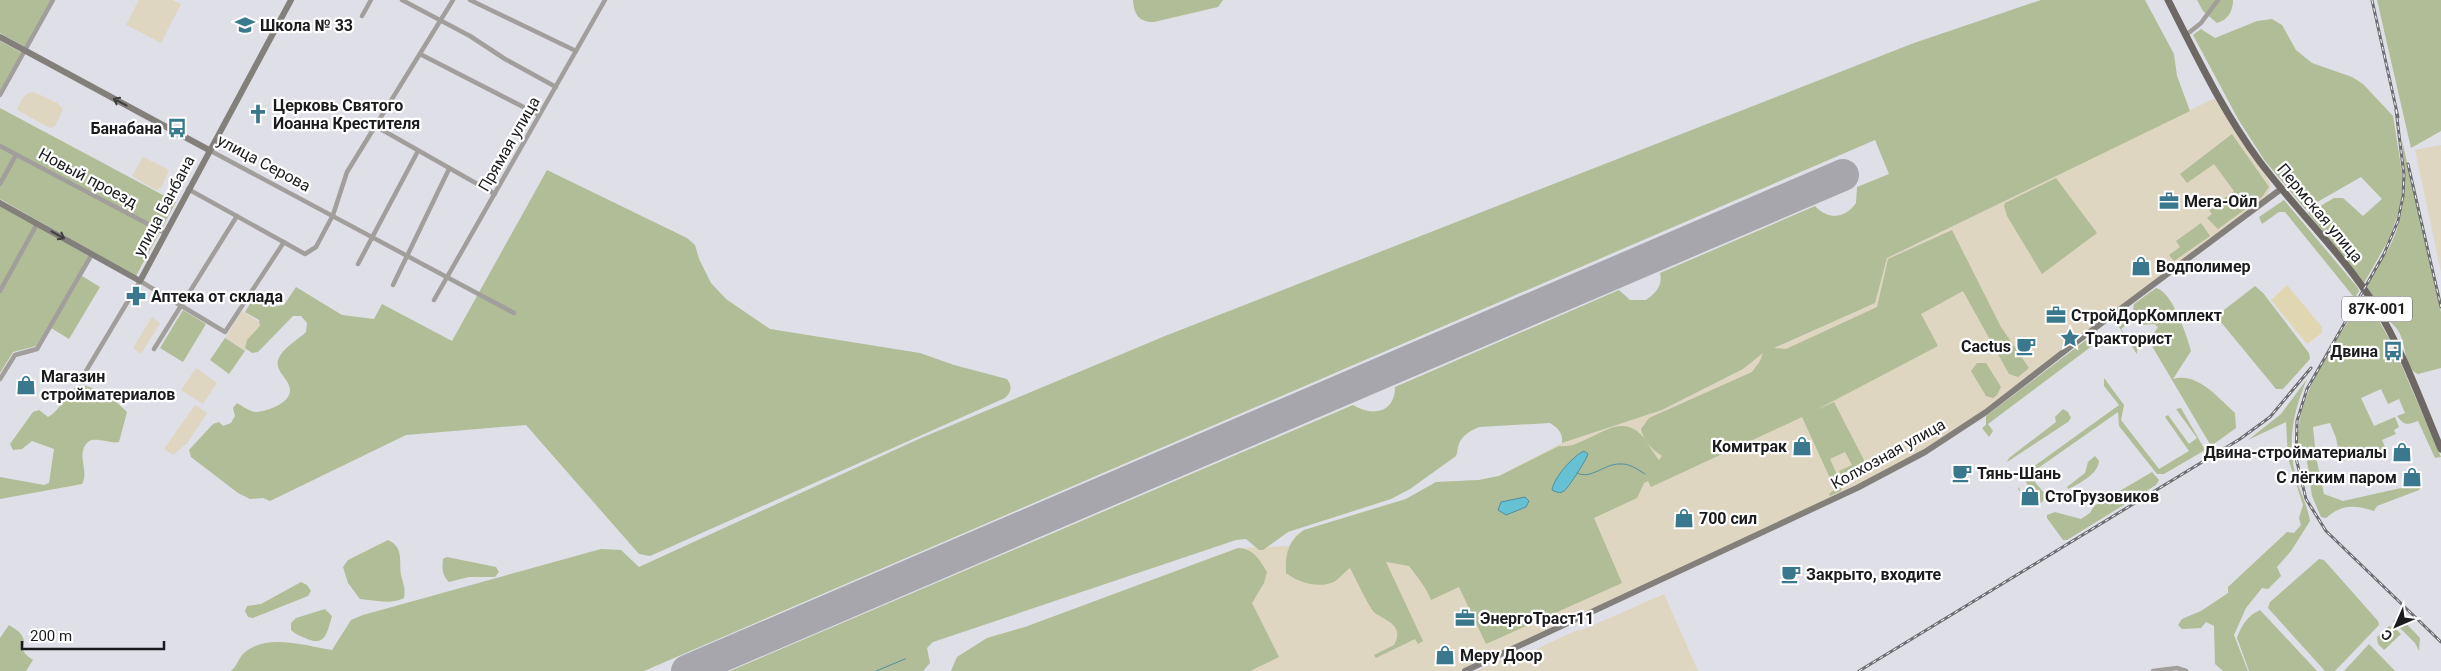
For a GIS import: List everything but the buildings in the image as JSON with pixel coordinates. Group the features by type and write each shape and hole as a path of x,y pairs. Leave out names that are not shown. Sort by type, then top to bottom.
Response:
{"main road":[{"name":"Пермская улица","path":"2168,0 2232,119 2256,156 2281,189 2347,267 2375,306 2397,347 2441,449"}],"street":[{"path":"0,95 53,0"},
{"name":"улица Банбана","path":"86,371 140,281 291,0"},
{"path":"362,16 371,0"},
{"path":"402,0 441,20 556,87"},
{"path":"188,189 305,254 316,247 333,215 347,172 377,127 453,0"},
{"path":"470,0 576,51"},
{"name":"Прямая улица","path":"434,300 605,0"},
{"path":"2186,35 2201,23 2218,0"},
{"name":"улица Серова","path":"0,37 514,313"},
{"path":"420,54 540,116"},
{"path":"377,127 495,194"},
{"name":"Новый проезд","path":"0,146 165,233"},
{"path":"358,264 418,152"},
{"path":"0,184 16,155"},
{"path":"392,285 408,256 449,168"},
{"name":"Колхозная улица","path":"1465,671 1852,490 1924,452 1986,412 2281,189"},
{"path":"0,203 140,281 224,332 284,242"},
{"path":"154,349 179,305 237,216"},
{"path":"0,291 37,224"},
{"path":"0,380 15,355 37,348 92,254"},
{"path":"2153,671 2186,671"}],"shaded area":[{"path":"139,0 172,0 181,4 161,43 126,25"},
{"path":"34,92 57,103 63,109 55,126 50,128 17,110 22,99 28,93"},
{"path":"2215,98 2269,181 2271,187 2267,196 1982,413 1908,459 1841,494 1460,671 951,671 957,657 987,638 1025,627 1238,548 1289,546 1296,535 1304,530 1406,499 1436,482 1479,480 1499,476 1562,443 1662,410 1743,369 1759,355 1874,303 1887,258"},
{"path":"2441,145 2441,272 2415,150"},
{"path":"143,157 169,170 161,188 156,190 132,176"},
{"path":"242,311 262,324 245,351 225,338"},
{"path":"152,317 160,323 141,354 133,348"},
{"path":"196,368 217,383 203,404 181,390"},
{"path":"195,405 207,413 188,442 173,455 164,449"},
{"path":"1664,594 1698,671 1476,671 1509,656 1513,660 1575,631 1582,630"}],"green space":[{"path":"0,0 51,0 25,47 0,33"},
{"path":"1133,0 1223,0 1218,7 1149,22 1144,21 1138,16 1134,9"},
{"path":"2041,0 2145,0 2174,54 2177,76 2190,111 1887,258 1875,303 1774,348 1786,349 1877,307 1888,259 1952,230 2001,327 2029,368 2018,377 2009,374 1963,291 1921,314 1938,346 1816,410 1834,402 1865,462 1841,475 1839,471 1852,465 1845,452 1830,459 1842,486 1841,491 1830,496 1829,494 1835,489 1802,417 1651,487 1648,481 1644,483 1637,498 1594,518 1622,583 1486,644 1459,587 1431,600 1409,566 1386,562 1423,641 1418,644 1415,639 1376,658 1374,655 1394,645 1397,638 1396,628 1389,621 1375,613 1350,568 1331,583 1319,585 1296,579 1286,573 1287,554 1291,543 1304,530 1406,499 1436,482 1479,480 1499,476 1559,446 1579,443 1618,426 1628,427 1637,431 1659,460 1662,456 1649,445 1641,429 1649,418 1752,372 1763,353 1743,369 1662,410 1562,443 1562,436 1559,431 1550,423 1479,427 1470,431 1462,438 1456,456 1410,489 1391,499 1288,532 1263,550 1259,550 1246,539 1236,540 933,642 927,648 930,663 923,671 730,671 1353,405 1368,411 1381,410 1391,402 1395,387 1619,290 1630,300 1646,300 1658,288 1661,277 1660,273 1815,206 1825,214 1842,215 1856,203 1857,187 1889,174 1875,140 644,671 231,671 242,655 251,648 262,644 285,642 332,650 351,620 363,615 601,549 621,550 639,567 921,438 1165,336 1914,43"},
{"path":"2197,0 2233,0 2229,15 2217,23 2203,11"},
{"path":"2377,0 2441,0 2441,131 2411,148"},
{"path":"2272,19 2282,25 2296,50 2312,63 2352,77 2363,84 2393,116 2403,179 2400,208 2389,239 2364,283 2308,213 2334,198 2343,198 2363,216 2382,199 2361,177 2305,209 2265,161 2238,119 2193,35 2201,29 2215,38 2257,21"},
{"path":"0,41 22,53 0,91"},
{"path":"0,108 176,202 136,276 0,199"},
{"path":"2232,134 2269,187 2262,197 2218,229 2207,218 2212,214 2209,210 2234,191 2214,164 2187,183 2180,174"},
{"path":"2402,140 2441,312 2441,368 2418,374 2408,363 2398,331 2383,314 2367,287 2390,246 2400,219 2404,194"},
{"path":"547,170 687,238 695,245 699,259 711,283 726,299 770,329 920,353 954,365 1007,379 1011,387 1010,391 1005,398 650,556 639,554 526,425 406,435 270,501 263,498 250,499 238,493 191,457 189,450 213,424 219,422 223,426 231,423 235,416 233,408 237,403 250,411 259,412 279,405 289,395 289,386 279,369 278,360 287,348 306,332 307,323 301,316 293,316 258,352 252,353 245,348 247,340 260,326 259,320 245,312 256,294 277,306 284,305 296,287 342,315 374,319 382,304 452,341"},
{"path":"2056,178 2097,233 2042,274 2007,216 2004,206 2005,203"},
{"path":"2284,200 2358,288 2359,291 2356,296 2353,296 2285,212 2279,212 2262,224 2259,217"},
{"path":"0,206 89,256 36,346 13,352 0,373"},
{"path":"2201,223 2210,236 2174,261 2169,255 2180,247 2176,241"},
{"path":"82,276 100,287 69,339 51,328"},
{"path":"2255,286 2263,293 2309,353 2310,359 2283,389 2276,389 2220,321 2224,310"},
{"path":"2156,288 2168,297 2173,305 2191,351 2173,379 2191,379 2199,383 2215,394 2235,413 2236,428 2211,446 2149,341 2158,327 2154,324 2140,325 2133,310 2134,304"},
{"path":"2367,300 2391,342 2389,346 2394,356 2398,357 2441,457 2435,458 2418,421 2406,424 2397,416 2405,413 2399,399 2388,404 2381,389 2361,398 2374,426 2395,417 2399,427 2394,430 2396,434 2382,440 2388,454 2379,456 2376,449 2341,462 2336,438 2330,423 2313,427 2316,457 2324,494 2343,501 2419,484 2422,486 2419,490 2377,506 2374,511 2348,507 2337,510 2326,518 2321,517 2312,496 2305,448 2298,449 2298,429 2302,409 2309,390 2328,353 2361,301"},
{"path":"183,310 206,324 183,362 160,348"},
{"path":"2122,311 2130,322 2121,329 2131,343 2138,338 2137,354 2113,318"},
{"path":"2101,334 2104,337 1988,424 1993,431 1989,437 1982,428 1986,425 1986,416 2086,340 2092,341"},
{"path":"225,338 245,351 229,374 210,360"},
{"path":"1977,363 1986,363 2001,387 1993,398 1986,396 1971,371"},
{"path":"2104,378 2124,405 2121,420 2159,469 2189,451 2165,417 2168,415 2189,444 2197,438 2176,409 2181,408 2205,450 2164,474 2157,474 2119,426 2118,412 2034,471 2033,467 2119,405 2104,386"},
{"path":"2307,379 2294,418 2292,457 2294,470 2310,521 2291,551 2277,567 2281,576 2268,589 2262,588 2246,608 2234,635 2248,671 2223,671 2215,664 2214,626 2206,622 2201,628 2182,629 2178,625 2182,619 2201,611 2228,593 2228,587 2287,532 2294,533 2301,525 2299,518 2303,505 2288,458 2286,422 2248,440 2281,414"},
{"path":"80,385 92,388 105,395 118,403 127,412 119,442 91,440 88,442 84,447 82,457 84,479 82,484 0,499 0,477 44,485 49,483 54,449 32,441 22,449 13,450 10,444 33,412 39,410 48,417 57,410 71,391"},
{"path":"2063,409 2068,412 2071,418 2068,422 2007,462 2009,458 2056,422 2055,417"},
{"path":"2095,456 2099,461 2092,474 2068,489 2067,487 2085,473 2088,462"},
{"path":"2152,472 2159,480 2156,485 2067,540 2063,540 2047,518 2047,515 2055,512 2081,519 2090,513 2094,506"},
{"path":"2025,481 2034,481 2045,494 2043,501 2036,507 2029,504 2018,489 2018,487 2028,501 2035,495"},
{"path":"388,540 399,550 404,598 388,602 360,599 348,583 343,567 348,560"},
{"path":"1238,548 1252,553 1259,559 1267,572 1264,583 1252,603 1279,657 1250,671 951,671 957,657 987,638 1025,627"},
{"path":"447,557 496,567 499,572 495,577 469,577 449,582 445,577 443,569 443,559"},
{"path":"2319,559 2324,560 2378,621 2379,625 2335,671 2325,671 2268,608 2270,602"},
{"path":"301,582 307,585 311,591 308,596 253,618 248,617 245,611 247,606 261,604"},
{"path":"325,609 332,616 327,633 321,640 312,641 291,630 291,623 296,618"},
{"path":"2260,610 2317,671 2249,671 2237,638 2246,621"},
{"path":"2399,616 2420,638 2419,651 2415,643 2393,621"},
{"path":"9,625 21,634 24,640 23,650 33,660 26,671 0,671 0,638"},
{"path":"2389,626 2395,628 2401,634 2384,650 2378,644 2377,637"},
{"path":"2369,644 2395,671 2344,671"}],"sand":[{"path":"2287,285 2322,327 2322,333 2307,344 2271,300"}],"water":[{"path":"1584,451 1588,454 1587,457 1566,489 1560,493 1552,490 1556,479 1565,468 1575,457"},
{"path":"1525,497 1529,501 1526,507 1506,515 1498,510 1501,502"}],"waterway":[{"path":"1577,473 1587,475 1608,466 1626,464 1645,474"},
{"path":"876,671 905,659"}],"runway":[{"path":"687,671 1843,175"}],"railway":[{"path":"2372,0 2398,117"},
{"path":"2396,110 2404,175 2403,196 2398,221 2384,254 2307,389 2297,421 2296,458 2306,499 2326,531 2441,642"},
{"path":"2408,164 2441,307"},
{"path":"1859,671 2240,439 2270,417 2311,368"}],"place":[{"name":"Школа № 33","path":"245,25"},
{"name":"Церковь Святого Иоанна Крестителя","path":"258,114"},
{"name":"Банабана","path":"177,128"},
{"name":"Мега-Ойл","path":"2169,201"},
{"name":"Водполимер","path":"2141,266"},
{"name":"Аптека от склада","path":"136,296"},
{"name":"СтройДорКомплект","path":"2056,315"},
{"name":"Тракторист","path":"2070,338"},
{"name":"Cactus","path":"2026,346"},
{"name":"Двина","path":"2393,351"},
{"name":"Магазин стройматериалов","path":"26,385"},
{"name":"Комитрак","path":"1802,446"},
{"name":"Двина-стройматериалы","path":"2402,452"},
{"name":"Тянь-Шань","path":"1962,473"},
{"name":"С лёгким паром","path":"2412,477"},
{"name":"СтоГрузовиков","path":"2030,496"},
{"name":"700 сил","path":"1684,518"},
{"name":"Закрыто, входите","path":"1791,574"},
{"name":"ЭнергоТраст11","path":"1465,618"},
{"name":"Меру Доор","path":"1445,655"}]}
